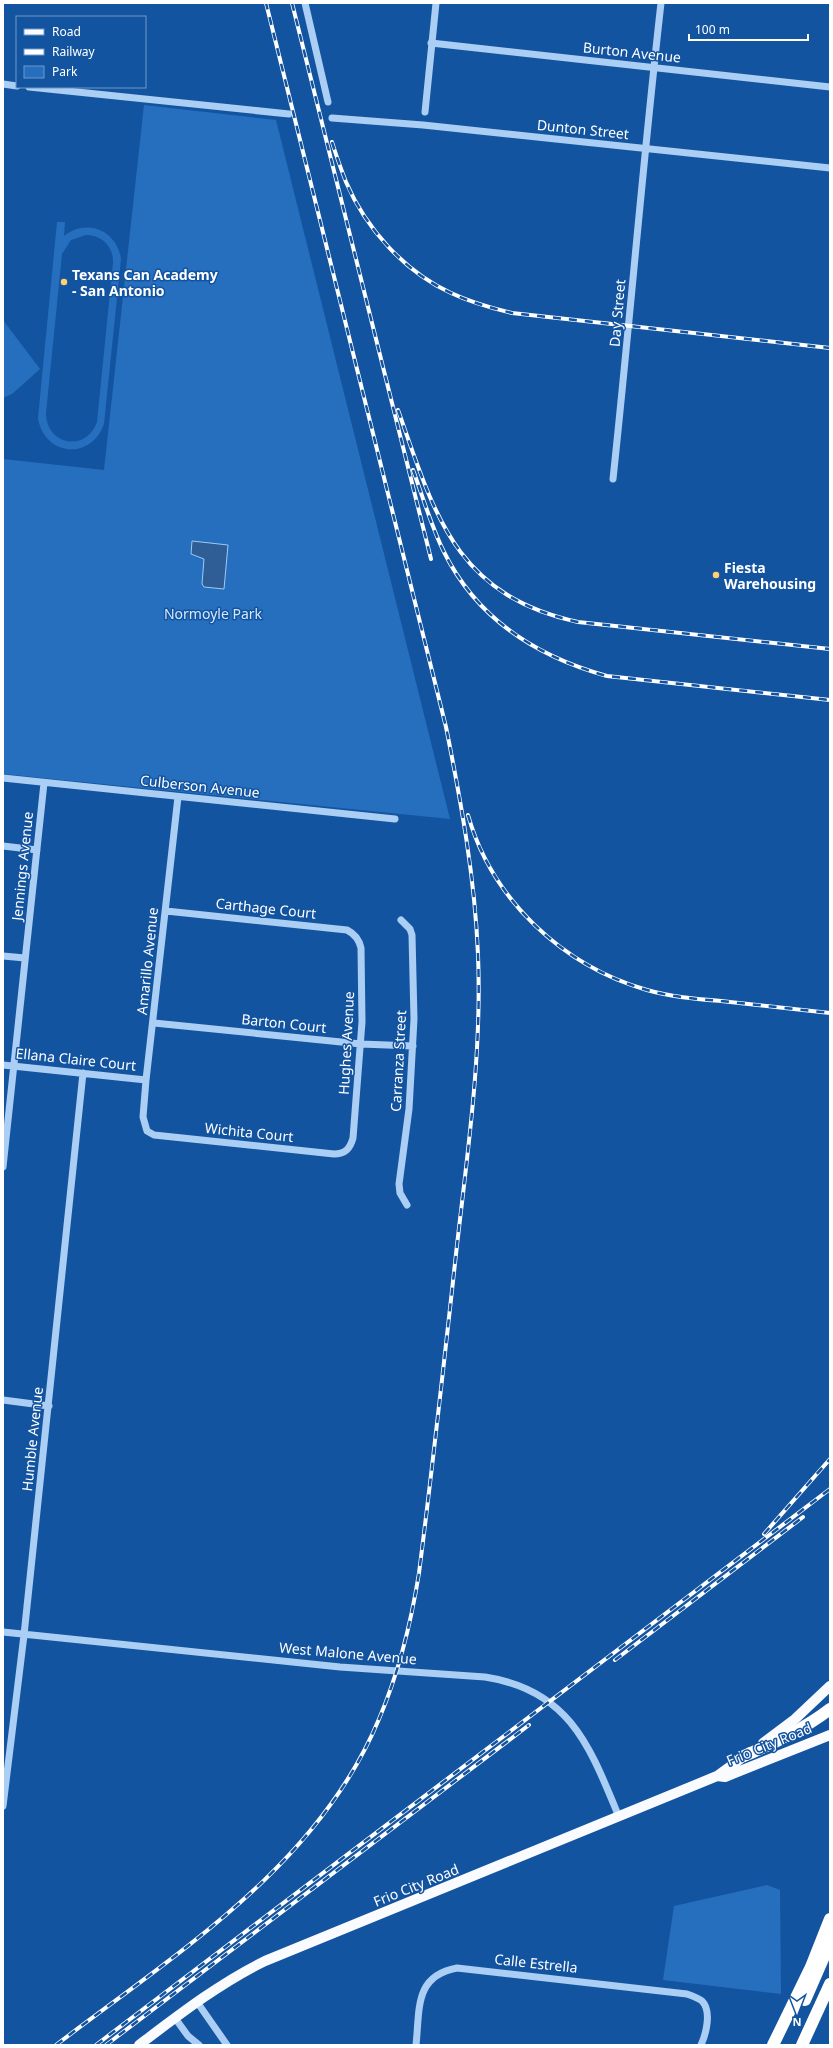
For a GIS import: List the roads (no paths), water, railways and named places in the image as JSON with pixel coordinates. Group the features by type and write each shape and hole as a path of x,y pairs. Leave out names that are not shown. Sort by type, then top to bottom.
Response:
{"highway":[{"path":"744,1756 775,1743 800,1729 830,1709"},
{"path":"773,2045 811,1967 830,1919"},
{"path":"783,2045 830,1943"},
{"path":"802,2045 822,2005 830,1984"},
{"path":"822,2005 830,1994"}],"main road":[{"name":"Frio City Road","path":"139,2045 197,2002 239,1974 266,1961 717,1776 772,1737 830,1686"},
{"name":"Frio City Road","path":"717,1776 725,1777 830,1735"}],"street":[{"path":"305,3 328,102"},
{"path":"425,112 436,3"},
{"name":"Day Street","path":"612,479 630,326 645,149 661,3"},
{"name":"Burton Avenue","path":"431,43 830,87"},
{"path":"3,84 16,86"},
{"path":"39,88 289,114"},
{"name":"Dunton Street","path":"332,118 423,125 830,168"},
{"name":"Culberson Avenue","path":"3,778 395,819"},
{"name":"Jennings Avenue","path":"3,1167 44,783"},
{"name":"Amarillo Avenue","path":"145,1128 143,1117 146,1080 154,1023 178,797"},
{"path":"3,846 37,850"},
{"name":"Carthage Court","path":"166,911 347,930 354,934 359,941"},
{"name":"Carranza Street","path":"402,920 410,929 412,936 414,1020 409,1109 400,1184 402,1198 407,1204"},
{"name":"Hughes Avenue","path":"351,1146 353,1138 362,1022 359,941"},
{"path":"3,956 25,958"},
{"name":"Barton Court","path":"154,1023 361,1044 413,1046"},
{"name":"Ellana Claire Court","path":"3,1064 146,1080"},
{"name":"Humble Avenue","path":"3,1806 24,1635 83,1074"},
{"name":"Wichita Court","path":"145,1128 154,1135 334,1154 345,1152 351,1146"},
{"path":"3,1400 49,1406"},
{"name":"West Malone Avenue","path":"3,1632 340,1667 485,1677 505,1680 520,1685 542,1697 564,1715 574,1726 594,1758 618,1817"},
{"name":"Calle Estrella","path":"416,2045 422,1997 425,1987 436,1974 444,1970 457,1968 677,1992 694,1997 705,2006 707,2025 701,2045"},
{"path":"197,2002 227,2045"},
{"path":"175,2018 188,2036 199,2045"}],"railway":[{"path":"56,2045 196,1940 240,1902 282,1862 320,1819 353,1771 379,1719 393,1683 404,1647 419,1573 470,1137 478,1028 478,955 471,869 457,783 446,727 266,3"},
{"path":"292,3 431,559"},
{"path":"332,142 346,182 354,199 376,232 403,261 418,273 434,284 458,296 512,313 830,348"},
{"path":"398,410 424,484 439,516 456,545 477,571 503,592 536,609 578,622 830,649"},
{"path":"413,470 435,532 444,552 458,576 474,597 492,616 512,632 534,646 557,658 607,676 830,700"},
{"path":"468,815 479,846 494,875 513,901 535,925 560,946 587,964 616,979 647,990 665,994 830,1013"},
{"path":"764,1534 830,1459"},
{"path":"96,2045 830,1489"},
{"path":"615,1660 803,1517"},
{"path":"106,2045 529,1725"}],"place":[{"name":"Texans Can Academy - San Antonio","path":"64,282"},
{"name":"Fiesta Warehousing","path":"716,575"}],"park label":[{"name":"Normoyle Park","path":"213,613"}]}
